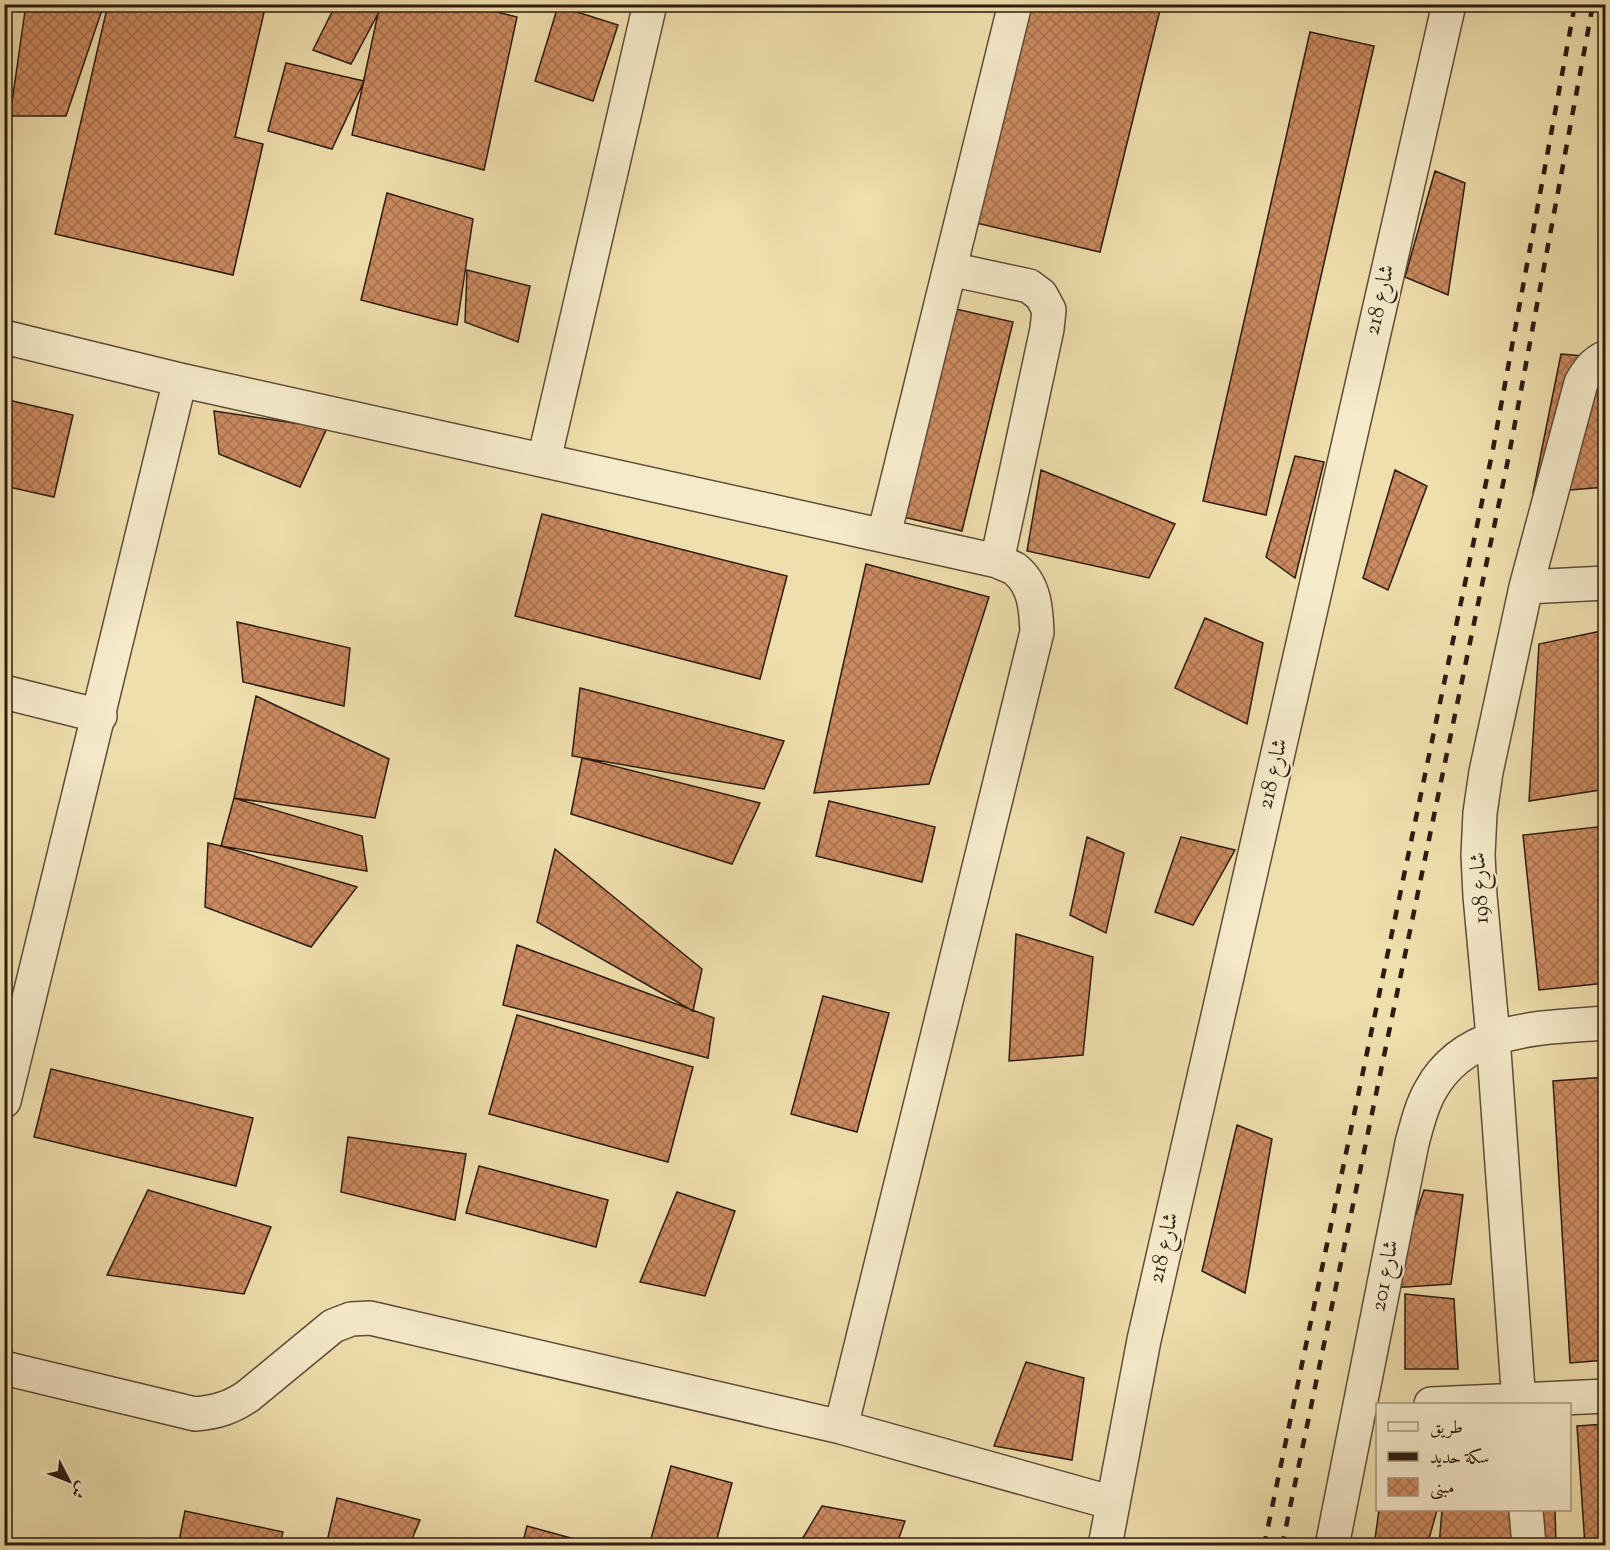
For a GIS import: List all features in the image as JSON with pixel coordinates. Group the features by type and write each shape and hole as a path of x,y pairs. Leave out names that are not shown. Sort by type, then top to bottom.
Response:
{"street":[{"path":"544,460 650,4"},
{"path":"884,535 1015,4"},
{"name":"شارع 218","path":"1105,1545 1144,1340 1449,4"},
{"path":"950,269 1029,286 1041,296 1049,310 1047,329 998,561"},
{"path":"4,337 180,380 998,561 1015,569 1029,586 1036,608 1037,632 841,1427"},
{"name":"شارع 198","path":"1519,1402 1493,1037 1478,865 1480,813 1486,772 1526,587 1581,383 1588,370 1605,357"},
{"path":"4,1101 100,716 180,380"},
{"path":"1526,587 1605,583"},
{"path":"4,692 100,716"},
{"name":"شارع 201","path":"1332,1545 1368,1407 1419,1115 1430,1090 1447,1068 1468,1050 1493,1037 1534,1029 1605,1023"},
{"path":"4,1368 195,1414 215,1412 234,1406 248,1396 333,1326 351,1319 370,1318 841,1427 1113,1503"},
{"path":"1475,1403 1605,1396"},
{"path":"1526,1511 1529,1545"}],"building":[{"path":"26,4 104,4 66,116 10,116"},
{"path":"108,4 266,4 235,137 263,144 233,275 55,234"},
{"path":"336,4 353,4 379,12 351,64 313,50"},
{"path":"380,4 465,4 517,17 484,170 352,135"},
{"path":"1026,4 1137,4 1160,10 1100,252 972,222"},
{"path":"558,6 618,25 593,101 535,81"},
{"path":"1310,32 1374,46 1266,515 1203,501"},
{"path":"286,63 364,81 332,149 268,131"},
{"path":"1435,171 1465,183 1448,295 1405,277"},
{"path":"387,193 473,219 457,325 361,300"},
{"path":"467,270 530,286 518,342 465,322"},
{"path":"947,307 1013,322 962,531 895,515"},
{"path":"1561,354 1606,358 1606,487 1533,493"},
{"path":"4,399 73,415 54,497 4,486"},
{"path":"214,411 327,428 300,487 219,454"},
{"path":"1295,456 1324,462 1295,578 1266,557"},
{"path":"1041,470 1175,524 1149,578 1027,551"},
{"path":"1395,470 1427,486 1388,590 1363,578"},
{"path":"542,514 787,576 760,679 515,616"},
{"path":"866,564 989,597 929,784 814,793"},
{"path":"1205,618 1263,643 1247,724 1175,688"},
{"path":"237,622 350,648 344,706 243,682"},
{"path":"1606,630 1606,789 1529,801 1539,644"},
{"path":"580,688 784,741 764,789 572,756"},
{"path":"256,696 389,759 375,818 234,798"},
{"path":"582,758 760,803 732,864 571,814"},
{"path":"234,798 362,836 367,871 221,846"},
{"path":"829,801 935,827 922,882 816,856"},
{"path":"1606,826 1606,983 1539,990 1523,835"},
{"path":"1087,837 1124,853 1106,933 1070,915"},
{"path":"1181,837 1235,850 1193,925 1155,912"},
{"path":"208,843 357,887 311,947 205,907"},
{"path":"555,849 702,969 693,1011 537,922"},
{"path":"1016,934 1093,957 1083,1055 1009,1061"},
{"path":"517,945 714,1018 708,1058 503,1005"},
{"path":"823,996 889,1013 857,1132 791,1114"},
{"path":"517,1015 693,1067 668,1162 489,1114"},
{"path":"51,1069 253,1118 236,1186 34,1137"},
{"path":"1606,1077 1606,1360 1570,1363 1553,1081"},
{"path":"1237,1125 1272,1139 1245,1293 1202,1271"},
{"path":"348,1137 466,1154 455,1220 341,1192"},
{"path":"479,1166 608,1200 596,1247 466,1213"},
{"path":"148,1190 271,1227 244,1294 107,1275"},
{"path":"1424,1190 1463,1195 1451,1284 1391,1288"},
{"path":"677,1192 735,1211 705,1296 640,1282"},
{"path":"1405,1294 1454,1299 1458,1369 1405,1369"},
{"path":"1026,1362 1084,1378 1072,1460 994,1446"},
{"path":"1606,1424 1606,1546 1585,1546 1577,1426"},
{"path":"671,1466 732,1483 715,1546 649,1546"},
{"path":"337,1498 420,1520 409,1546 326,1546"},
{"path":"822,1506 905,1521 896,1546 798,1546"},
{"path":"185,1511 283,1532 279,1546 178,1546"},
{"path":"1379,1511 1437,1511 1427,1546 1374,1546"},
{"path":"1442,1511 1555,1511 1556,1545 1439,1546"},
{"path":"527,1526 600,1546 522,1546"}],"railway":[{"path":"1264,1546 1493,449 1575,4"},
{"path":"1282,1546 1509,455 1593,4"}]}
